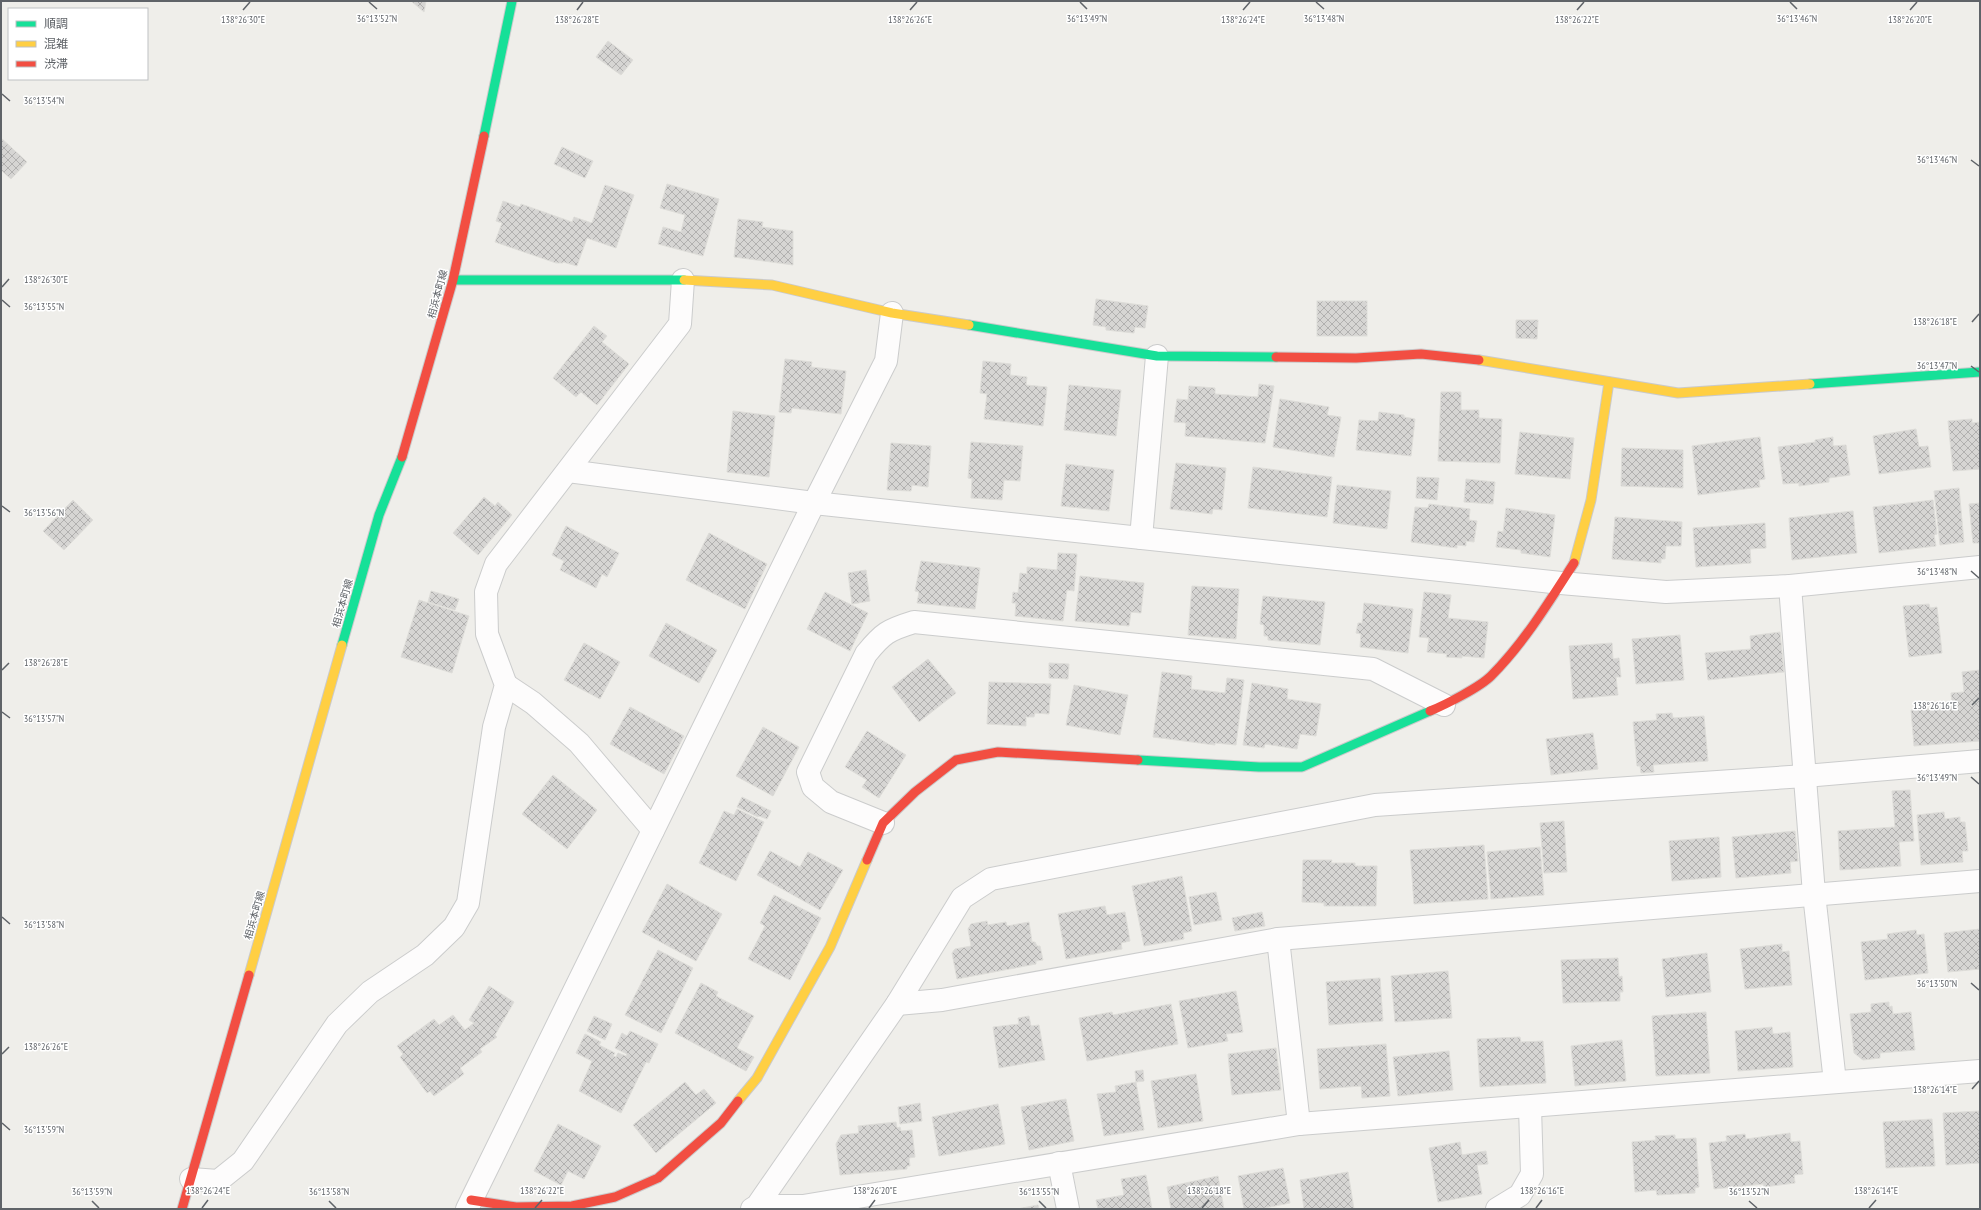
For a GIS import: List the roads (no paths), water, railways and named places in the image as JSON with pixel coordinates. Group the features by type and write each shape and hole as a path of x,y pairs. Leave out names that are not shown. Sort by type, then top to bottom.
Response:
{"street":[{"name":"相浜本町線","path":"182,1209 372,538 379,515 407,446 453,280 512,1"},
{"path":"453,280 684,280 772,285 892,313 1157,356 1356,358 1421,354 1484,360 1678,393 1980,372"},
{"path":"653,830 579,743 533,703 506,685 487,634 486,592 496,564 680,324 684,280"},
{"path":"892,313 886,361 814,503 469,1205 516,1207 572,1206 615,1197 658,1178 721,1123 757,1078 830,947 883,823 915,792 956,760 998,752 1259,767 1302,767 1444,705 1490,677 1532,628 1575,561 1591,500 1609,382"},
{"path":"1141,538 1157,356"},
{"path":"568,471 814,503 1561,583 1666,592 1790,586 1980,567"},
{"path":"1790,586 1814,894 1835,1082"},
{"path":"883,823 831,802 813,788 808,772 866,654 877,640 892,628 914,622 1373,669 1444,705"},
{"path":"191,1178 218,1181 243,1162 337,1024 370,992 426,955 454,927 468,902 494,727 506,685"},
{"path":"754,1208 897,1004 962,898 991,879 1375,805 1805,776 1980,761"},
{"path":"897,1004 942,1000 1278,939 1980,881"},
{"path":"1278,939 1300,1124"},
{"path":"754,1208 803,1206 1300,1124 1980,1071"},
{"path":"1497,1209 1520,1196 1532,1174 1530,1107"},
{"path":"1059,1163 1068,1209"}]}
